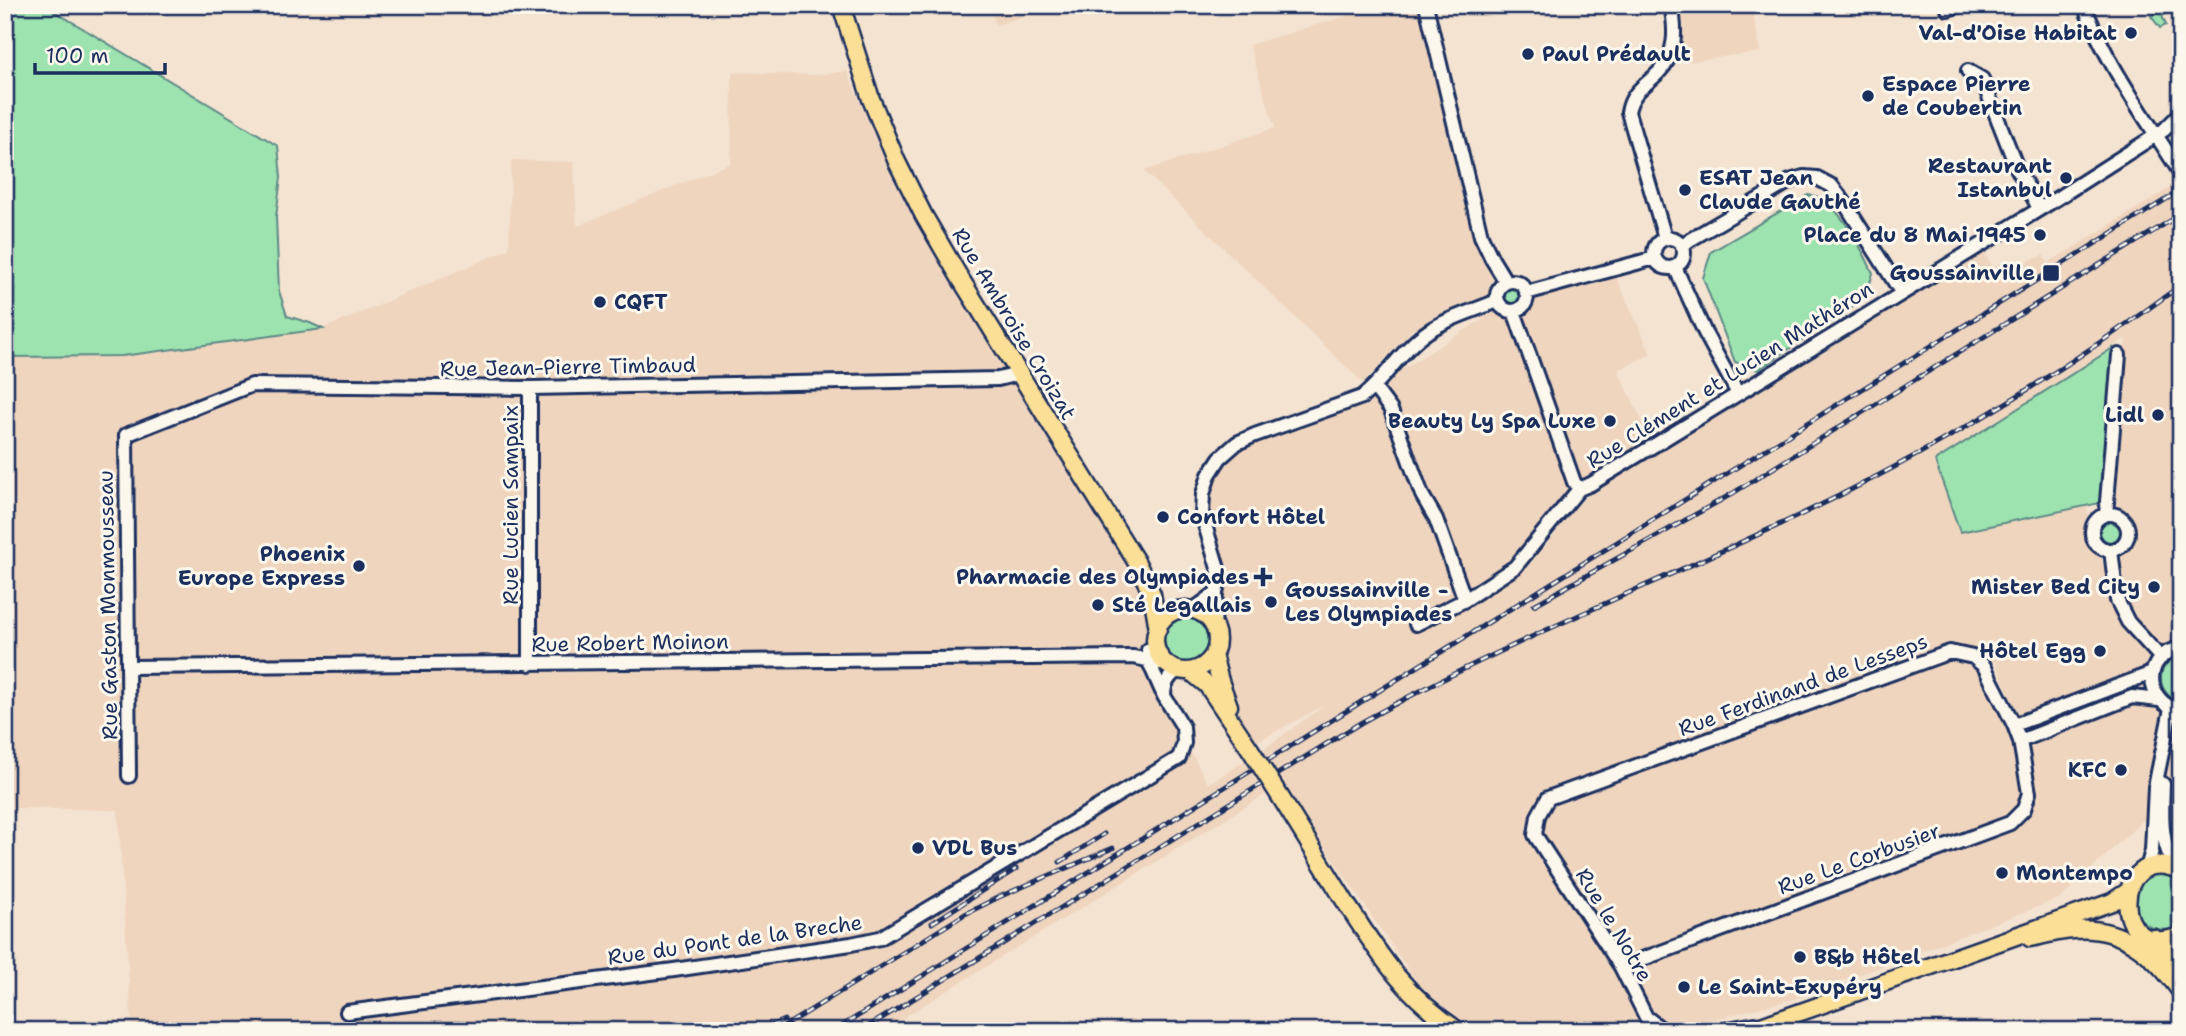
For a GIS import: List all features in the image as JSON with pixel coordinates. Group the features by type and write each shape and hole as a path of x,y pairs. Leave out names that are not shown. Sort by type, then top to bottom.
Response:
{"main road":[{"name":"Rue Ambroise Croizat","path":"841,5 871,99 897,162 924,216 1137,563"},
{"path":"1137,563 1165,597 1207,617 1214,625 1217,640 1213,655 1204,666 1178,668"},
{"path":"1137,563 1152,594 1152,646 1178,668 1207,685 1392,972 1428,1009 1459,1031"},
{"path":"1152,646 1166,617 1188,610"},
{"path":"1213,655 1224,694 1241,734"},
{"path":"1747,1031 2112,902 2127,892 2135,879 2147,869 2165,866 2179,870"},
{"path":"2127,892 2129,917 2139,931 2154,938 2170,939 2181,934"},
{"path":"2075,914 2129,917"},
{"path":"1976,949 2072,930 2112,933 2137,945 2154,958 2181,992"},
{"path":"2154,938 2168,956 2181,982"},
{"path":"2181,948 2181,965"}],"street":[{"path":"1426,5 1481,236 1506,282"},
{"path":"1665,238 1628,112 1633,95 1660,71 1673,48 1676,31 1671,5"},
{"path":"1948,9 1961,5"},
{"path":"2084,5 2111,64 2181,174"},
{"path":"1968,72 1982,79 2017,168 2039,208"},
{"path":"2145,117 2164,118 2179,114"},
{"name":"Rue Clément et Lucien Mathéron","path":"1416,624 1465,600 1515,567 1579,489 2155,136 2179,114"},
{"path":"1683,246 1790,181 1804,177 1817,178 1832,186 1844,202 1901,292"},
{"path":"1665,238 1676,239 1683,246 1685,256 1675,267 1661,266 1655,258 1655,248 1665,238"},
{"path":"1526,293 1655,258"},
{"path":"1675,267 1705,333 1738,394"},
{"path":"1514,311 1525,303 1526,293 1516,282 1506,282 1497,290 1497,301 1514,311 1574,482 1579,489"},
{"path":"1214,625 1220,575 1202,516 1203,494 1209,475 1220,458 1237,443 1255,435 1362,397 1424,334 1497,301"},
{"path":"2106,514 2119,355"},
{"name":"Rue Jean-Pierre Timbaud","path":"126,435 251,385 530,388 998,379 1019,374"},
{"path":"1374,387 1391,410 1422,495 1436,519 1465,600"},
{"name":"Rue Lucien Sampaix","path":"530,388 530,664"},
{"name":"Rue Gaston Monmousseau","path":"126,435 129,776"},
{"path":"2106,514 2118,515 2128,529 2128,536 2122,546 2111,550 2099,547 2092,537 2096,520 2106,514"},
{"path":"2111,550 2118,600 2128,622 2161,658"},
{"path":"1188,610 1216,593"},
{"name":"Rue Robert Moinon","path":"128,667 1133,657 1152,646"},
{"name":"Rue du Pont de la Breche","path":"347,1012 674,970 851,944 880,937 1179,758 1184,743 1183,727 1164,696 1152,646"},
{"path":"2159,700 2154,692 2152,673 2167,652 2181,648"},
{"name":"Rue Ferdinand de Lesseps","path":"1535,835 1538,816 1548,797 1950,652 1973,657 1984,666 2014,726"},
{"path":"1164,696 1166,684 1178,668"},
{"path":"2014,726 2152,673"},
{"path":"2020,741 2132,698 2159,700 2176,710 2155,787 2152,849 2147,869"},
{"path":"2083,699 2089,714"},
{"name":"Rue Le Corbusier","path":"1621,967 2011,823 2024,809 2029,793 2020,741 2014,726"},
{"path":"2164,748 2164,838 2168,854 2179,870"},
{"name":"Rue le Notre","path":"1535,835 1621,967 1646,1017 1664,1031"},
{"path":"1717,1031 1776,1020"}],"shaded area":[{"path":"988,5 1059,5 996,25"},
{"path":"1383,5 1426,5 1464,168 1502,284 1496,296 1412,330 1363,383 1144,171 1275,128 1249,45"},
{"path":"1671,5 1752,5 1760,52 1665,65 1673,48"},
{"path":"847,71 882,154 1015,379 1031,411 1146,597 1145,666 1208,784 1261,751 1325,705 1249,746 1213,655 1217,635 1214,625 1220,575 1203,494 1237,444 1374,387 1494,312 1514,311 1522,307 1526,298 1613,270 1651,354 1618,370 1652,441 1570,489 1516,557 1452,600 1457,612 1528,567 1582,500 1615,477 1982,249 1993,267 2002,263 2011,277 2018,272 2016,268 2036,257 2043,255 2048,263 2181,181 2181,827 2175,821 2142,821 2061,898 1798,998 1679,1028 1659,1019 1650,1010 1639,982 1646,961 2015,830 2025,817 2035,791 2035,768 1995,661 1984,666 2014,725 2029,793 2017,818 1621,968 1641,1026 1649,1031 1482,1031 1461,1020 1420,987 1282,784 882,1031 252,1031 250,1021 184,1031 132,1031 118,810 10,808 5,739 5,357 122,356 323,329 509,249 511,160 574,162 577,226 731,163 732,72 815,75","holes":["2126,338 2113,501 2116,508 2132,520 2134,528 2131,542 2121,557 2119,567 2129,609 2117,613 2086,505 1960,531 1935,461"]},
{"path":"2181,119 2181,162 2170,142 2175,124"}],"green space":[{"path":"5,5 44,5 278,146 281,177 276,217 279,291 287,316 323,329 122,356 5,357"},
{"path":"2170,5 2181,6 2162,16 2166,25 2160,28 2151,16"},
{"path":"1808,195 1821,198 1832,207 1858,244 1873,273 1866,297 1758,370 1735,362 1703,278 1711,252"},
{"path":"1511,289 1519,297 1511,305 1503,297"},
{"path":"2113,348 2100,503 1960,532 1935,461"},
{"path":"2110,520 2119,523 2122,532 2119,541 2110,544 2101,541 2098,532 2101,523"},
{"path":"1186,615 1196,617 1204,623 1210,631 1210,651 1204,659 1196,665 1186,667 1176,665 1168,659 1162,651 1160,641 1162,631 1168,623 1176,617"},
{"path":"2181,655 2181,702 2166,693 2161,678 2166,664"},
{"path":"2163,821 2175,821 2181,827 2181,871"},
{"path":"2160,872 2181,878 2181,925 2166,930 2153,928 2143,922 2135,901 2138,889 2146,879"}],"railway":[{"path":"834,1031 2181,190"},
{"path":"1534,605 1730,495 2181,214"},
{"path":"861,1031 1362,722 1470,666 1747,540 1901,464 2044,379 2181,285"},
{"path":"1060,862 1104,834"},
{"path":"777,1031 965,914 1113,848"},
{"path":"932,923 1016,869"},
{"path":"759,1031 784,1020"}],"place":[{"name":"Val-d'Oise Habitat","path":"2131,33"},
{"name":"Paul Prédault","path":"1528,54"},
{"name":"Espace Pierre de Coubertin","path":"1868,96"},
{"name":"Restaurant Istanbul","path":"2066,178"},
{"name":"ESAT Jean Claude Gauthé","path":"1685,190"},
{"name":"Place du 8 Mai 1945","path":"2040,235"},
{"name":"Goussainville","path":"2051,273"},
{"name":"CQFT","path":"600,302"},
{"name":"Lidl","path":"2158,415"},
{"name":"Beauty Ly Spa Luxe","path":"1610,421"},
{"name":"Confort Hôtel","path":"1163,517"},
{"name":"Phoenix Europe Express","path":"359,566"},
{"name":"Pharmacie des Olympiades","path":"1263,577"},
{"name":"Mister Bed City","path":"2154,587"},
{"name":"Goussainville - Les Olympiades","path":"1271,602"},
{"name":"Sté Legallais","path":"1098,605"},
{"name":"Hôtel Egg","path":"2100,651"},
{"name":"KFC","path":"2121,770"},
{"name":"VDL Bus","path":"918,848"},
{"name":"Montempo","path":"2002,873"},
{"name":"B&b Hôtel","path":"1800,957"},
{"name":"Le Saint-Exupéry","path":"1684,987"}]}
